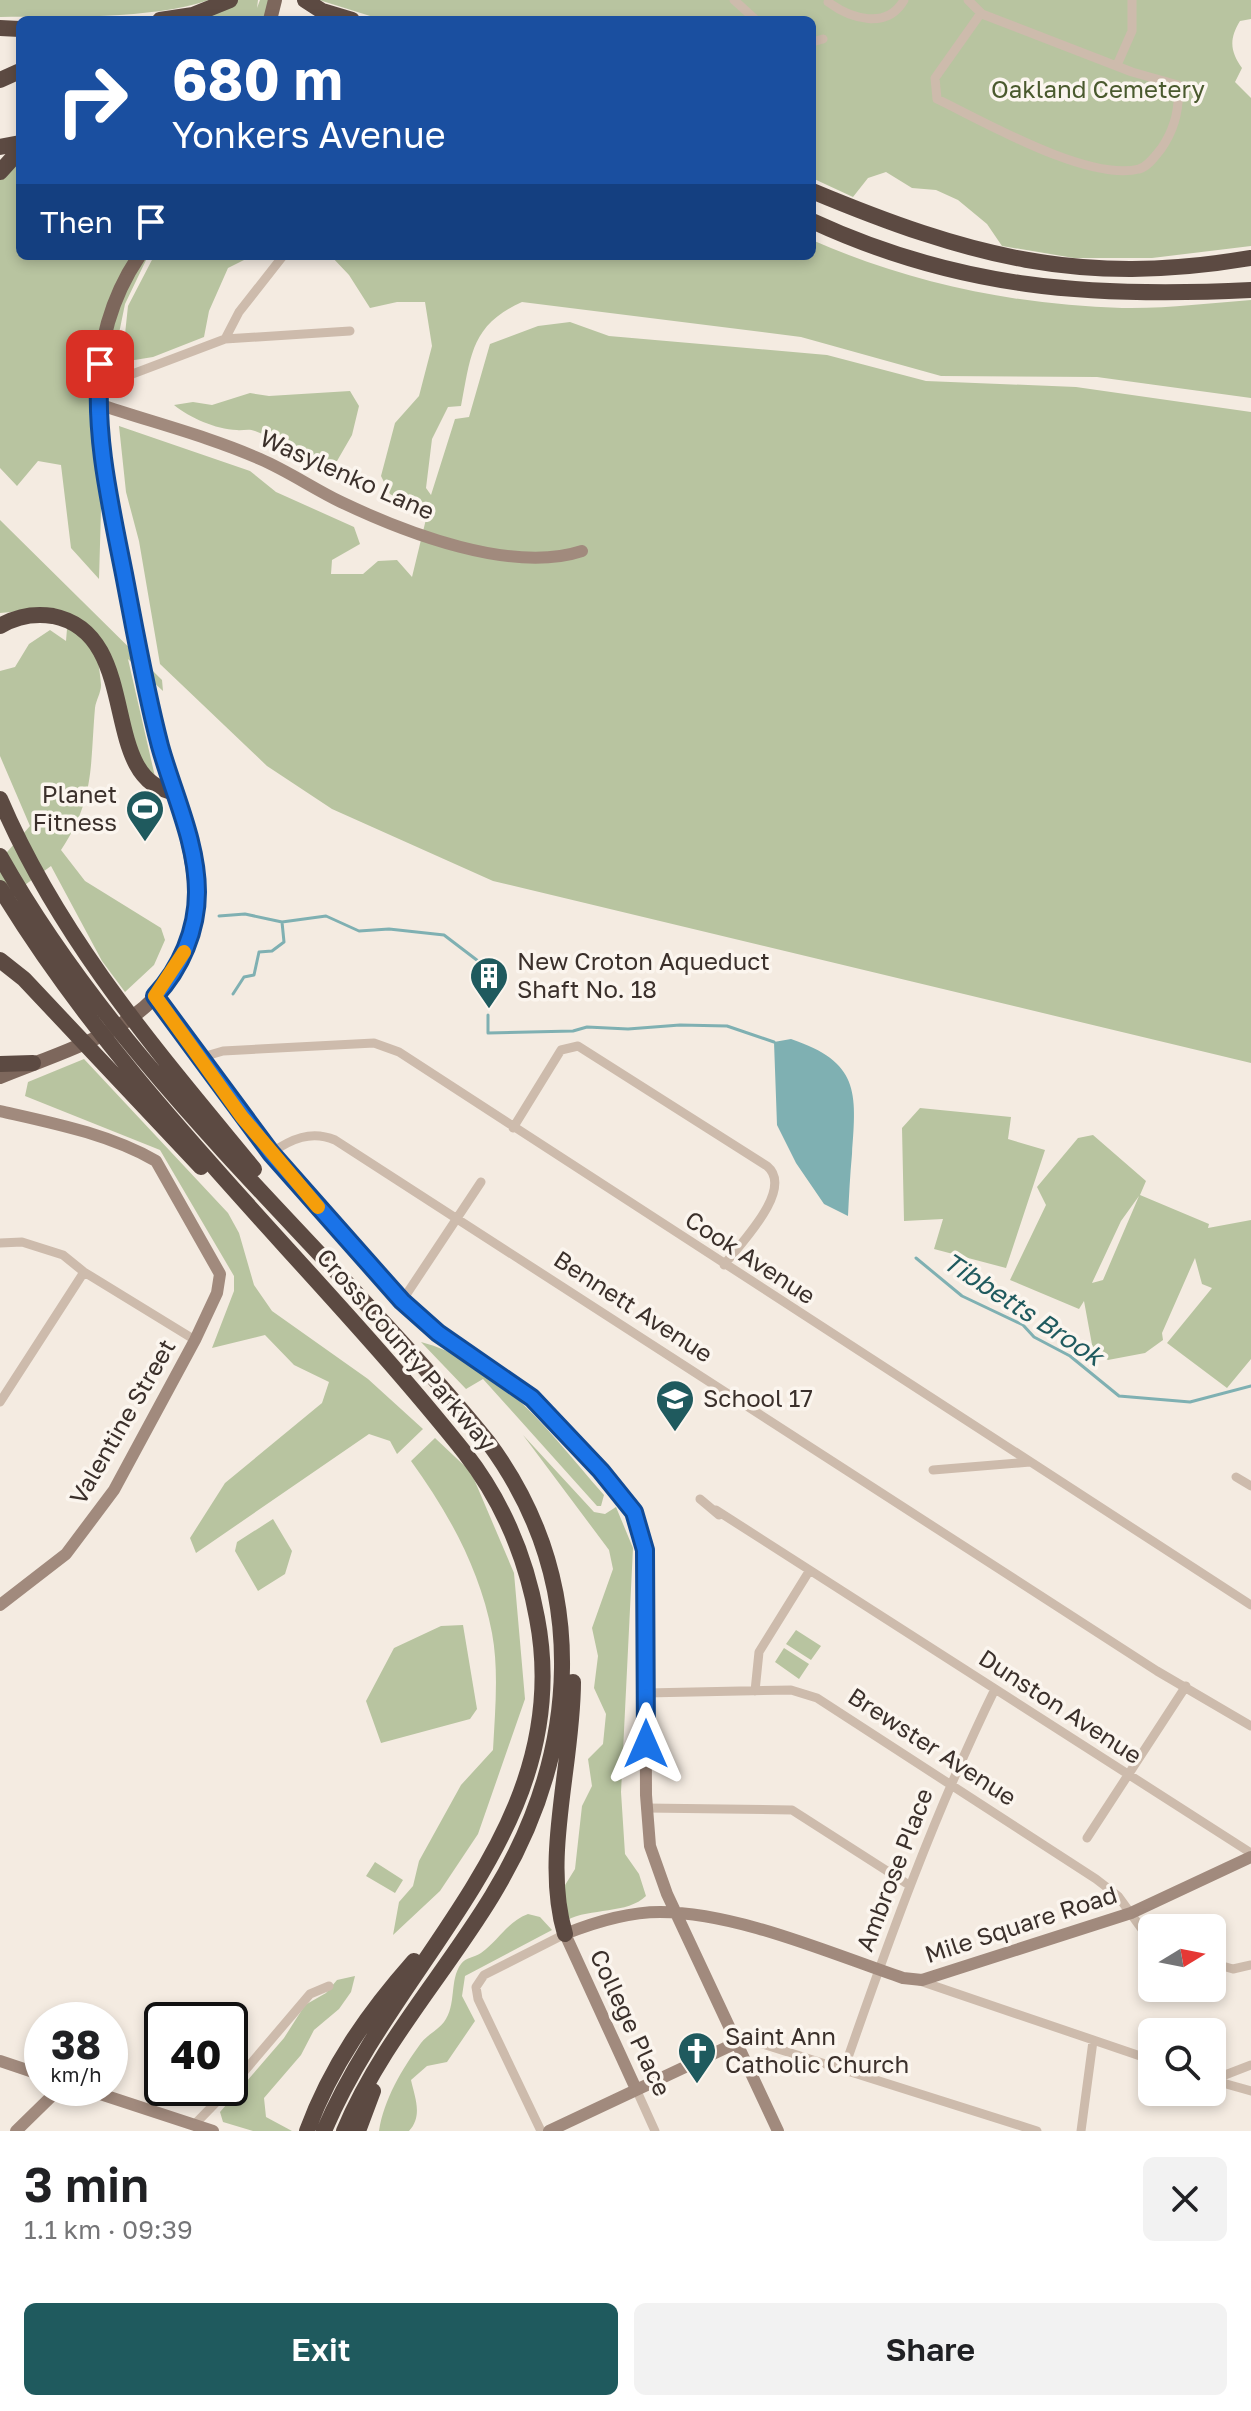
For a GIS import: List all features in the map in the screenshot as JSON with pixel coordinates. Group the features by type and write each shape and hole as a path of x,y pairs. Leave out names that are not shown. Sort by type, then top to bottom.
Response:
{"highway":[{"path":"186,16 230,0"},
{"path":"305,0 322,11 339,16"},
{"path":"0,172 16,154"},
{"path":"816,193 931,239 1045,264 1144,269 1251,258"},
{"path":"816,223 914,260 1010,283 1119,294 1251,290"},
{"path":"0,626 23,616 46,615 70,622 89,635 109,670 139,772 156,787 174,792"},
{"path":"0,799 54,907 115,998 272,1191 313,1247"},
{"name":"Cross County Parkway","path":"0,856 89,1006"},
{"name":"Cross County Parkway","path":"0,888 89,1006 268,1227 470,1459 508,1523 530,1586 543,1672 535,1753 510,1825 454,1915"},
{"path":"0,960 18,972 210,1176 268,1227"},
{"name":"Cross County Parkway","path":"124,1050 313,1247 450,1398 496,1453 534,1524 557,1608 562,1665 561,1707 553,1759 538,1807 492,1897 411,2015"},
{"path":"0,1064 33,1063"},
{"path":"557,1608 573,1667 571,1735 554,1881 565,1934"},
{"path":"307,2131 329,2079 360,2027 454,1915"},
{"path":"324,2131 361,2055 454,1915"},
{"path":"344,2131 369,2080 411,2015"},
{"path":"358,2131 374,2090 411,2015"}],"main road":[{"path":"0,1077 114,1028 155,996 186,948 197,896 193,855 156,728 98,435 98,387 108,314 137,260"}],"street":[{"path":"828,2 842,13 878,20 898,11 904,0"},
{"path":"968,0 981,13 1178,85 1175,121 1165,142 1141,169 1118,171 1049,152 937,99 935,78 981,13"},
{"path":"1117,65 1132,31 1132,0"},
{"path":"736,1 752,16"},
{"path":"816,41 823,39"},
{"path":"225,339 239,312 280,260"},
{"path":"98,387 225,339 350,331"},
{"name":"Wasylenko Lane","path":"98,404 258,458 342,502 419,534 524,558 548,559 582,551"},
{"path":"155,996 271,1153 402,1301 438,1333 532,1398 589,1457 634,1512 645,1550 646,1808 652,1857 676,1915 778,2131"},
{"name":"Cook Avenue","path":"199,1058 223,1051 385,1045 1251,1605"},
{"path":"513,1128 564,1047 578,1046 773,1170 777,1187 770,1202 724,1265"},
{"name":"Valentine Street","path":"0,1111 69,1127 138,1151 156,1161 220,1274 217,1293 195,1340 114,1490 77,1542 36,1580 0,1605"},
{"name":"Bennett Avenue","path":"271,1153 303,1136 329,1137 1157,1671 1251,1726"},
{"path":"402,1301 481,1182"},
{"path":"0,1243 22,1242 63,1255 84,1272 195,1340"},
{"path":"0,1402 84,1272"},
{"path":"933,1470 1030,1462"},
{"path":"1236,1477 1251,1486"},
{"name":"Dunston Avenue","path":"700,1499 808,1573 847,1595"},
{"name":"Dunston Avenue","path":"716,1510 1251,1855"},
{"path":"755,1691 759,1652 808,1573"},
{"path":"1087,1838 1186,1686"},
{"name":"Ambrose Place","path":"844,2069 909,1885 949,1784 995,1689"},
{"name":"Brewster Avenue","path":"646,1693 755,1691 810,1694 1096,1879 1118,1896 1138,1923"},
{"path":"646,1808 792,1810 909,1885"},
{"name":"Mile Square Road","path":"541,2131 478,1999 476,1987 479,1979 565,1934 620,1917 661,1912 760,1931 916,1980 1131,1913 1251,1855"},
{"name":"College Place","path":"565,1934 655,2131"},
{"path":"1226,1967 1233,1969 1251,1965"},
{"path":"916,1980 1138,2055"},
{"path":"248,2067 310,1994 329,1986"},
{"path":"549,2131 736,2043 753,2041 1037,2131"},
{"path":"1081,2131 1093,2041"},
{"path":"0,2061 24,2069"},
{"path":"1226,2075 1251,2065"},
{"path":"1226,2084 1251,2091"},
{"path":"16,2131 42,2106"},
{"path":"128,2106 176,2125 194,2125 213,2131"},
{"path":"194,2125 212,2106"}],"green space":[{"path":"0,0 209,0 134,14 0,17"},
{"path":"236,0 258,0 257,8 260,0 279,0 274,16 200,16"},
{"name":"Oakland Cemetery","path":"319,0 1251,0 1251,19 1240,21 1232,45 1242,68 1235,82 1251,98 1251,246 1152,258 1074,258 1002,246 987,224 958,200 936,190 912,188 886,172 868,178 853,197 816,180 816,16 370,16"},
{"path":"16,161 16,260 146,260 125,304 104,407 99,579 71,548 61,465 38,461 17,486 0,468 0,178"},
{"path":"816,242 925,280 1003,297 1082,306 1138,308 1251,300 1251,398 1097,377 941,376 801,337 522,302 492,321 476,344 461,406 448,407 432,439 426,488 431,495 455,419 469,417 490,344 538,326 570,322 609,336 827,355 926,381 1076,387 1251,412 1251,1063 493,881 332,809 267,766 160,664 139,541 126,492 119,426 250,471 276,492 354,527 360,544 332,560 331,574 363,574 378,561 397,560 412,577 427,515 390,494 381,476 395,423 419,396 432,346 425,302 397,302 370,308 349,275 335,260 816,260"},
{"path":"152,260 244,260 228,268 209,311 204,337 153,357 122,362 128,306"},
{"path":"350,391 359,406 352,435 337,461 313,467 263,434 212,425 174,405 193,402 212,405 250,393 269,396"},
{"path":"0,520 162,680 163,691 128,659 156,781 146,775 97,642 101,685 95,708 89,782 80,814 61,850 85,881 161,928 165,940 154,965 125,992 102,961 51,866 0,903 0,860 30,826 0,756 0,671 15,667 29,644 50,630 66,641 68,617 43,609 0,613"},
{"path":"84,1059 228,1213 239,1233 254,1285 272,1311 368,1379 423,1429 397,1454 390,1441 369,1434 196,1553 190,1538 225,1483 322,1403 329,1382 294,1365 265,1335 212,1348 234,1291 234,1276 160,1150 25,1096 28,1082"},
{"path":"920,1108 1011,1117 1008,1139 1045,1150 1006,1268 934,1249 943,1219 904,1221 902,1128"},
{"path":"1093,1135 1146,1181 1140,1195 1209,1224 1208,1228 1251,1220 1251,1359 1227,1388 1167,1343 1212,1288 1202,1284 1195,1258 1162,1333 1163,1340 1145,1353 1108,1360 1093,1350 1084,1301 1079,1309 1010,1280 1046,1205 1037,1187 1078,1138","holes":["1139,1196 1103,1280 1092,1283 1121,1221"]},
{"path":"421,1342 450,1352 476,1366 523,1404 604,1495 601,1506 597,1506 483,1379 466,1389"},
{"path":"523,1435 594,1512 605,1514 616,1507 633,1548 621,1792 625,1854 639,1874 646,1896 629,1906 567,1920 562,1890 575,1869 582,1806 592,1786 588,1759 603,1744 606,1714 594,1688 598,1656 592,1628 613,1569 609,1550"},
{"path":"435,1438 471,1472 514,1573 525,1699 478,1834 440,1891 393,1935 399,1902 413,1886 419,1861 461,1785 493,1750 495,1662 487,1609 461,1542 438,1500 411,1461"},
{"path":"273,1519 292,1551 285,1574 258,1591 235,1551 237,1542"},
{"path":"463,1625 477,1709 470,1719 381,1743 366,1701 394,1648 441,1626"},
{"path":"796,1630 821,1646 811,1660 786,1644"},
{"path":"784,1648 809,1664 799,1679 775,1662"},
{"path":"375,1862 403,1880 395,1893 366,1876"},
{"path":"528,1914 540,1917 552,1930 465,1976 462,1996 475,2021 447,2062 427,2066 411,2080 417,2113 409,2131 379,2131 389,2096 401,2074 421,2043 442,2025 448,2015 455,1977 461,1964 481,1953 514,1922"},
{"path":"355,1976 351,1992 339,2009 314,2030 301,2055 264,2098 266,2117 292,2131 253,2131 223,2122 220,2112 225,2106 248,2106 248,2080 284,2038 305,2005 326,1993 337,1980"}],"water":[{"path":"791,1039 830,1058 842,1069 849,1082 853,1096 854,1132 848,1216 824,1204 796,1163 777,1125 774,1042"}],"waterway":[{"name":"Tibbetts Brook","path":"219,916 245,914 282,922 326,916 359,931 389,929 444,935 482,964 487,994"},
{"path":"233,994 244,977 254,975 259,952 272,951 284,942 282,922"},
{"name":"Tibbetts Brook","path":"488,1015 488,1033 573,1031 587,1027 727,1026 774,1042"},
{"name":"Tibbetts Brook","path":"916,1258 962,1296 1023,1325 1034,1337 1070,1356 1119,1396 1190,1402 1251,1386"}],"slow traffic":[{"path":"184,952 155,996 242,1117 318,1207"}],"place":[{"name":"Planet Fitness","path":"145,843"},
{"name":"New Croton Aqueduct Shaft No. 18","path":"489,1010"},
{"name":"School 17","path":"675,1433"},
{"name":"Saint Ann Catholic Church","path":"697,2085"}],"route":[{"path":"100,364 98,435 104,472 156,728 197,877 195,916 190,937 182,958 155,996 226,1097 271,1153 402,1301 438,1333 532,1398 575,1441 628,1503 645,1541 646,1744"}]}
